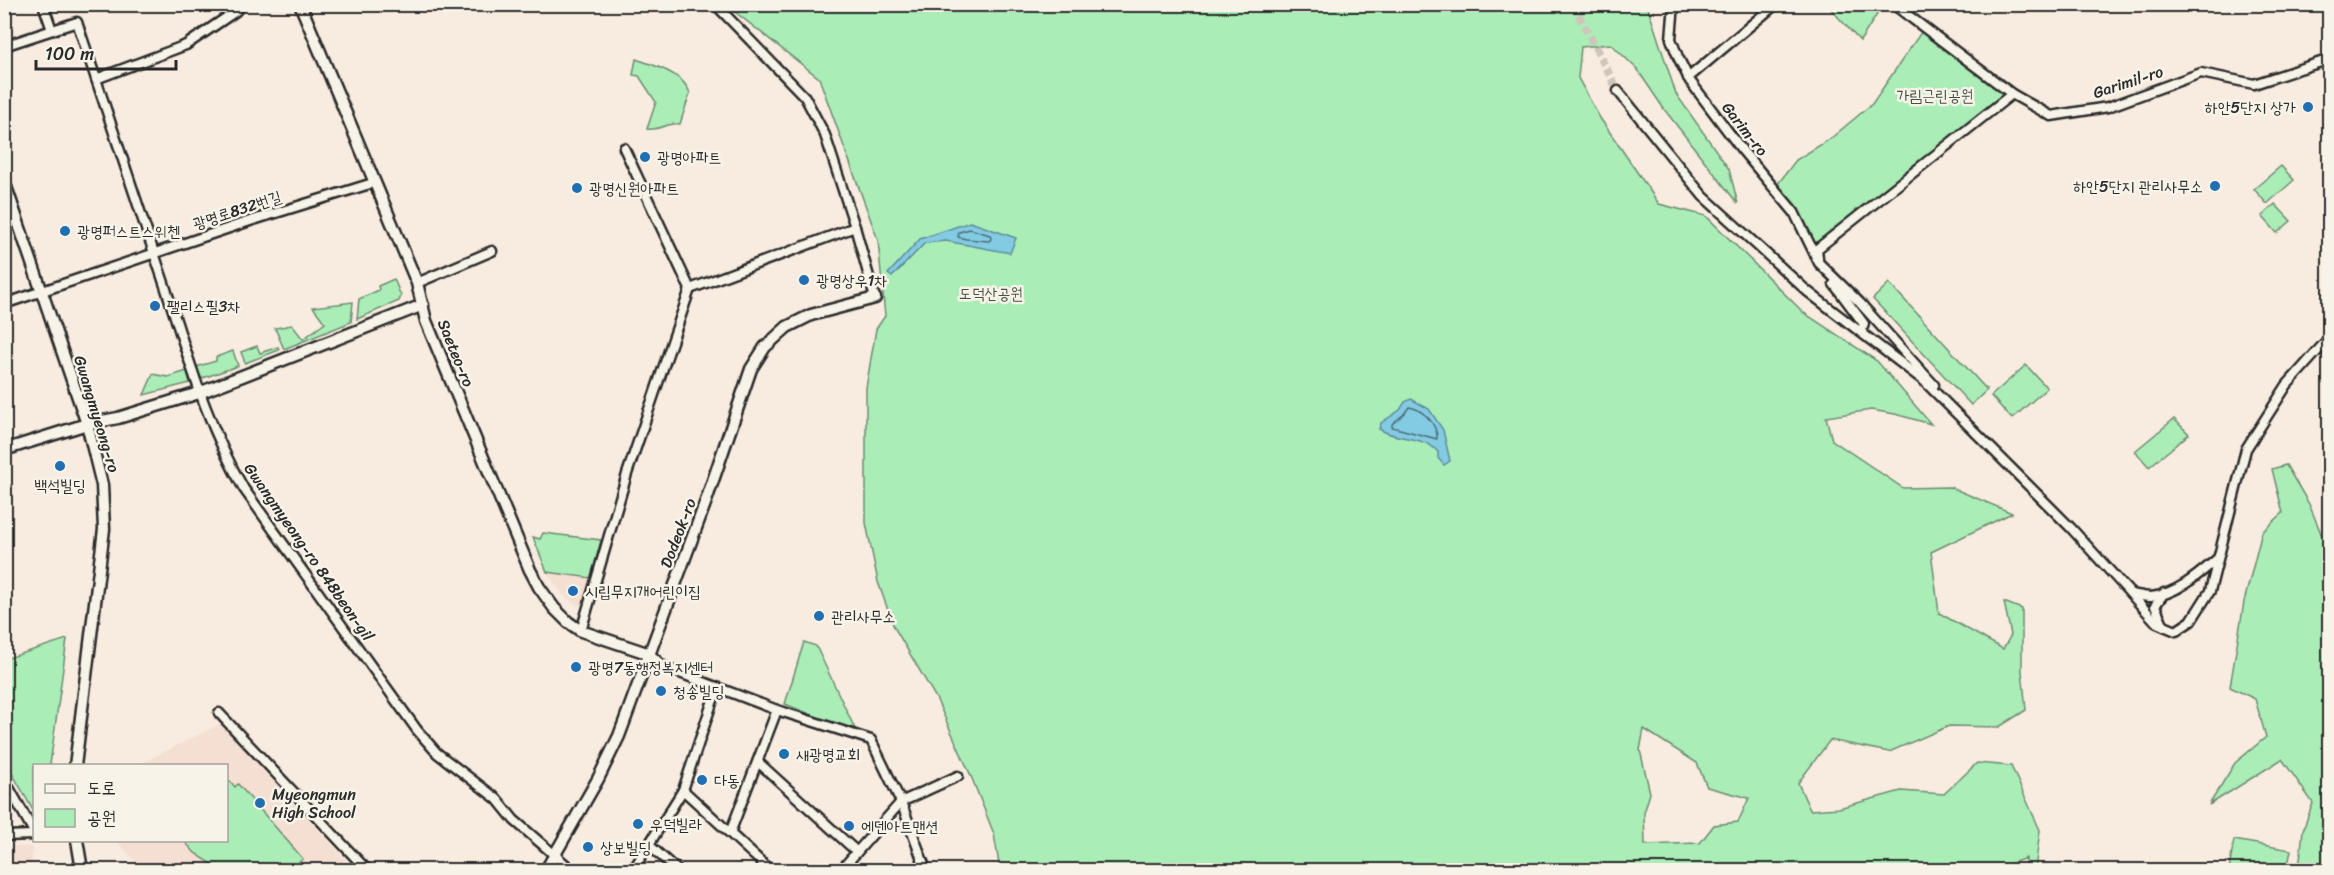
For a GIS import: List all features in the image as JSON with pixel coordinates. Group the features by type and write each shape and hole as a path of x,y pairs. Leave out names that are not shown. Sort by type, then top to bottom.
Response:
{"street":[{"path":"43,4 52,30"},
{"path":"96,79 186,45 236,11 241,4"},
{"name":"Saeteo-ro","path":"300,4 373,183 417,283 426,321 530,570 554,608 568,622 581,631 650,654"},
{"path":"715,4 805,97 825,135 875,298"},
{"name":"Garim-ro","path":"1674,4 1671,39 1688,78 1742,150 1794,212 1819,264"},
{"path":"1688,78 1776,4"},
{"name":"Garimil-ro","path":"1893,4 2012,94 2051,116 2109,107 2201,73 2254,84 2330,59"},
{"name":"Gwangmyeong-ro 848beon-gil","path":"4,46 76,22 199,393 229,463 244,489 394,701 437,753 497,799 514,820 572,870"},
{"path":"1617,91 1703,196 1807,291 1923,380 2071,528 2157,623 2176,631 2191,621 2210,591 2246,449 2287,384 2330,337"},
{"path":"1861,332 1864,324 1819,264 1817,249 2012,94"},
{"path":"581,631 627,474 690,289 624,148"},
{"name":"광명로832번길","path":"4,304 373,183"},
{"name":"Gwangmyeong-ro","path":"5,184 87,424 102,485 104,529 75,764"},
{"path":"690,289 855,227"},
{"path":"417,283 492,251"},
{"path":"1819,264 1860,303 1914,361 1954,411"},
{"name":"Dodeok-ro","path":"546,870 619,736 705,504 751,369 765,347 787,327 811,315 875,298"},
{"path":"4,450 199,393 423,305"},
{"path":"2132,594 2150,597 2164,593 2192,581 2217,559"},
{"path":"2164,593 2155,606 2164,626"},
{"path":"650,654 664,667 717,688 871,740 901,802 926,870"},
{"path":"633,870 683,790 717,688"},
{"path":"730,833 777,710"},
{"path":"219,713 368,870"},
{"path":"758,762 857,852"},
{"path":"841,870 901,802 958,776"},
{"path":"4,779 33,831"},
{"path":"683,790 770,870"},
{"path":"4,836 33,833"},
{"path":"77,842 82,870"},
{"path":"649,845 677,870"}],"shaded area":[{"name":"시립무지개어린이집","path":"547,572 591,578 583,603 578,606 563,595"},
{"name":"Myeongmun High School","path":"220,724 355,870 143,870 118,842 228,842 228,764 140,764"},
{"path":"5,846 32,847 31,870 5,870"}],"green space":[{"name":"도덕산공원","path":"728,5 1647,5 1676,94 1729,169 1738,204 1664,109 1637,69 1611,44 1581,47 1578,78 1600,118 1659,204 1706,216 1804,313 1877,361 1931,424 1871,410 1826,417 1832,440 1903,488 1950,487 2012,513 1931,552 1939,613 2003,649 2011,635 2004,602 2022,609 2022,671 2026,710 1999,727 1949,726 1889,752 1830,740 1798,783 1810,810 1839,808 1901,791 1944,794 1977,763 2011,766 2040,830 2035,870 2026,870 2026,858 1992,870 1000,870 994,834 971,776 936,698 894,627 878,582 866,523 866,388 876,329 885,316 878,240 819,78","holes":["1644,729 1697,763 1707,787 1749,798 1738,822 1714,825 1700,843 1645,845 1644,813 1650,793 1640,750"]},
{"path":"1827,5 1883,5 1860,41"},
{"name":"가림근린공원","path":"1924,28 2012,94 1817,249 1794,212 1774,189 1796,160 1830,139 1872,104"},
{"path":"636,59 668,71 686,86 690,93 680,124 647,129 656,102 639,76 633,75"},
{"path":"2281,166 2294,180 2267,204 2254,189"},
{"path":"2275,204 2291,221 2277,233 2262,216"},
{"path":"394,279 401,296 399,301 357,319 359,299 379,290 378,286"},
{"path":"1889,283 1987,390 1971,405 1873,299"},
{"path":"353,302 351,322 284,349 275,328 292,325 303,339 325,323 313,307"},
{"path":"257,346 260,353 278,347 279,350 245,363 241,352"},
{"path":"233,351 238,366 200,379 196,367 216,361 216,357"},
{"path":"2026,365 2047,388 2012,419 1991,396"},
{"path":"187,371 190,383 144,395 153,374 168,377"},
{"path":"2174,419 2189,434 2149,467 2135,451"},
{"path":"2286,465 2309,504 2325,543 2329,542 2329,870 2299,870 2303,830 2313,803 2282,759 2209,805 2235,763 2266,737 2255,699 2230,687 2244,602 2262,532 2283,513 2272,469"},
{"path":"543,533 601,540 591,578 547,572 533,537 540,539"},
{"path":"67,639 50,764 33,764 33,810 5,760 5,659"},
{"path":"804,642 816,646 857,733 785,704"},
{"path":"230,781 235,787 238,784 303,859 289,870 221,870 195,853 185,842 228,842 228,783"},
{"path":"2234,840 2291,850 2287,870 2229,870"}],"water":[{"path":"970,222 1016,238 1010,253 946,241 925,243 892,277 888,274 920,239"},
{"path":"1411,399 1429,409 1443,430 1450,461 1444,465 1438,458 1438,452 1425,443 1379,429 1381,423"}],"tunnel":[{"path":"1573,4 1618,91"}],"place":[{"name":"하안5단지 상가","path":"2308,107"},
{"name":"광명아파트","path":"645,157"},
{"name":"하안5단지 관리사무소","path":"2215,186"},
{"name":"광명신원아파트","path":"577,188"},
{"name":"광명퍼스트스위첸","path":"65,231"},
{"name":"광명상우1차","path":"804,280"},
{"name":"팰리스필3차","path":"155,306"},
{"name":"백석빌딩","path":"60,466"},
{"name":"시립무지개어린이집","path":"573,591"},
{"name":"관리사무소","path":"819,616"},
{"name":"광명7동행정복지센터","path":"576,667"},
{"name":"청송빌딩","path":"661,691"},
{"name":"새광명교회","path":"784,754"},
{"name":"다동","path":"702,780"},
{"name":"Myeongmun High School","path":"260,803"},
{"name":"우덕빌라","path":"638,824"},
{"name":"에덴아트맨션","path":"849,826"},
{"name":"상보빌딩","path":"588,847"}]}
